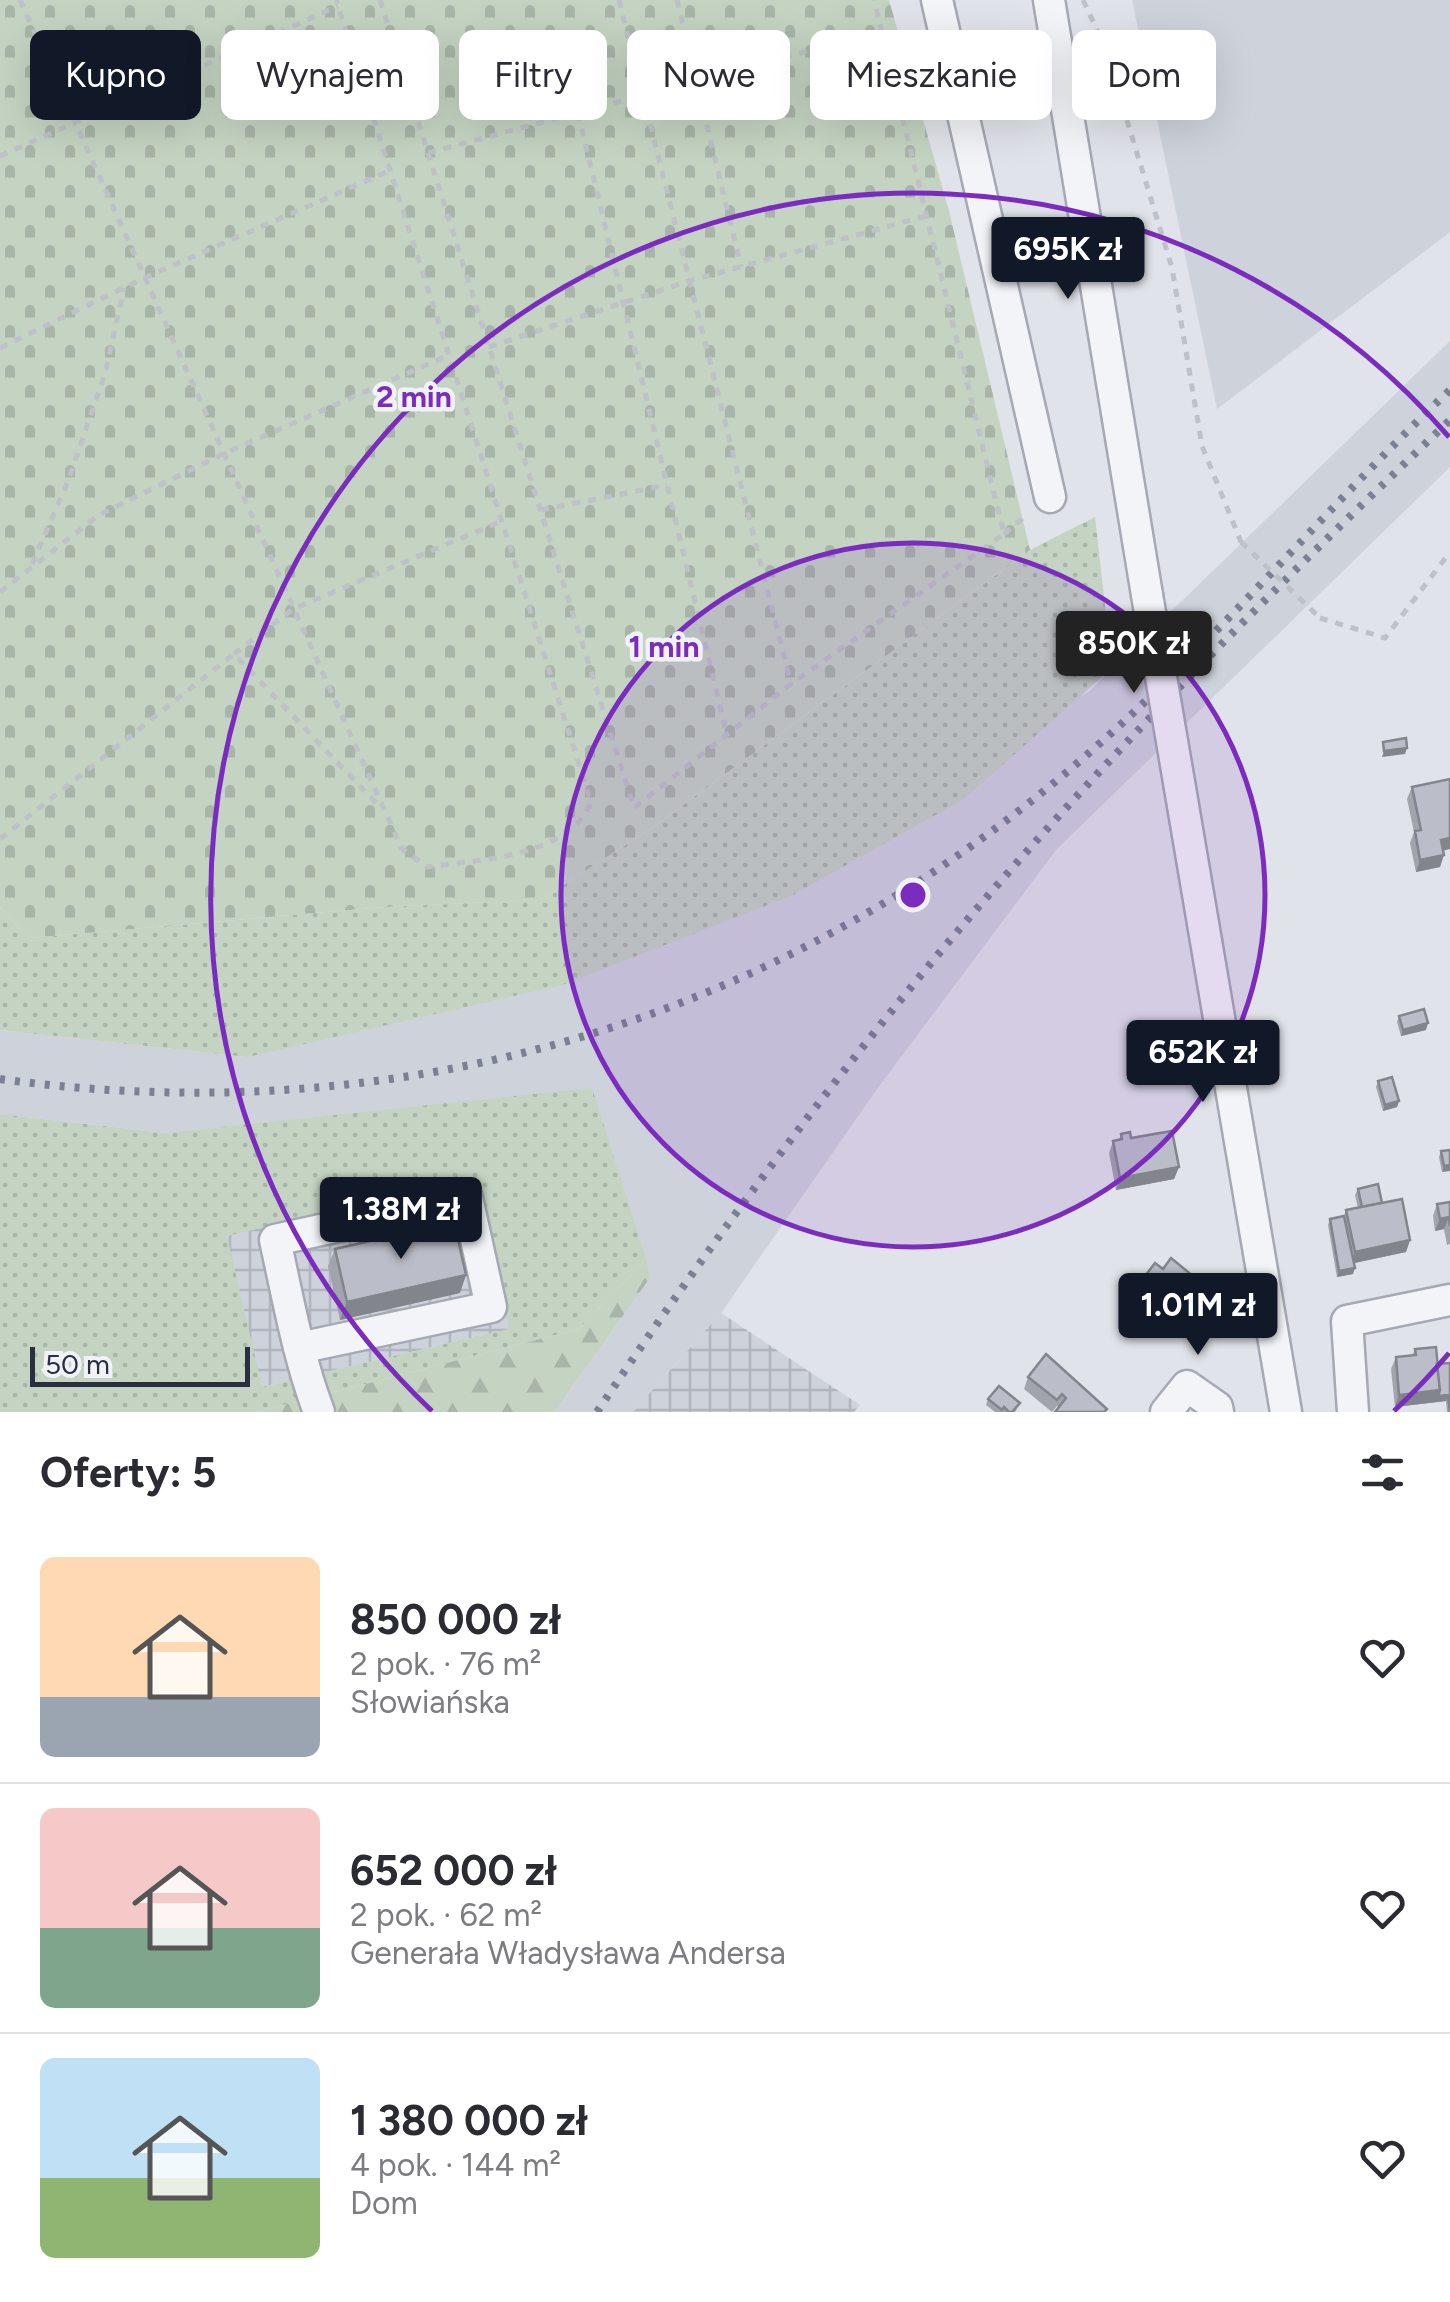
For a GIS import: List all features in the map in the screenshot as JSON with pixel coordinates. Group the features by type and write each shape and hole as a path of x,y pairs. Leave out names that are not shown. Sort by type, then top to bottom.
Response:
{"street":[{"path":"937,0 1050,497"},
{"path":"1049,0 1286,1412"},
{"path":"299,1348 491,1307 466,1198 275,1240 299,1348 319,1412"},
{"path":"1353,1412 1347,1321 1450,1300"},
{"path":"1166,1412 1187,1386 1218,1406 1218,1412"}],"path":[{"path":"0,156 75,123 337,3 592,802 583,822 524,854 427,867 402,849 223,454 144,278 75,123 20,0"},
{"path":"380,0 634,808 791,684 1004,534 903,120"},
{"path":"618,0 627,36"},
{"path":"677,0 684,30"},
{"path":"874,0 881,30"},
{"path":"1083,0 1104,45 1172,268 1202,446 1241,542 1320,618 1385,638 1450,552"},
{"path":"428,153 552,120"},
{"path":"580,120 727,736"},
{"path":"648,120 791,684"},
{"path":"705,120 741,267"},
{"path":"0,348 144,278 391,170"},
{"path":"489,347 690,281 926,216"},
{"path":"30,569 68,480 105,374 124,288"},
{"path":"0,592 98,515 223,454 450,356"},
{"path":"541,510 667,485"},
{"path":"0,839 293,608 502,522"},
{"path":"234,654 384,811"}],"shaded area":[{"path":"1132,0 1450,0 1450,232 1217,409 1157,120 1216,120 1216,30 1138,30"},
{"path":"1450,341 1450,467 1056,850 877,1089 721,1313 633,1412 554,1412 650,1278 592,1089 164,1133 0,1114 0,1030 247,1057 1087,693"},
{"path":"475,1177 510,1329 262,1387 226,1236"},
{"path":"721,1313 860,1405 854,1412 633,1412"}],"green space":[{"path":"0,0 889,0 898,30 810,30 810,120 923,120 949,211 1030,550 653,827 540,900 384,907 29,938 0,907"},
{"path":"1095,517 1112,668 964,799 791,896 562,985 247,1057 0,1030 0,907 29,938 384,907 540,900 653,827 1030,550"},
{"path":"592,1088 646,1259 579,1329 256,1412 0,1412 0,1114 164,1133","holes":["475,1178 509,1329 262,1387 227,1236"]},
{"path":"646,1259 650,1278 554,1412 256,1412 579,1329"}],"building":[{"path":"1406,738 1407,748 1384,751 1383,742"},
{"path":"1450,779 1450,838 1441,840 1444,855 1420,860 1415,831 1421,830 1412,787"},
{"path":"1424,1009 1428,1023 1403,1030 1399,1016"},
{"path":"1392,1077 1399,1101 1385,1105 1378,1081"},
{"path":"1172,1131 1179,1167 1120,1178 1113,1141 1130,1132 1131,1138"},
{"path":"1450,1150 1450,1165 1444,1166 1441,1151"},
{"path":"1378,1184 1382,1203 1362,1207 1358,1189"},
{"path":"1402,1199 1410,1240 1355,1252 1346,1210"},
{"path":"1450,1202 1450,1226 1449,1217 1440,1219 1437,1204"},
{"path":"1344,1216 1355,1268 1339,1271 1330,1219"},
{"path":"454,1222 466,1275 347,1302 335,1249"},
{"path":"1171,1258 1199,1281 1173,1313 1138,1285 1155,1263 1163,1269"},
{"path":"1436,1347 1440,1390 1399,1395 1396,1357 1416,1355 1415,1349"},
{"path":"1046,1354 1107,1409 1055,1412 1066,1398 1062,1394 1057,1400 1028,1377"},
{"path":"1450,1363 1450,1412 1448,1395 1438,1396 1437,1364"},
{"path":"999,1386 1020,1403 1012,1412 1004,1407 1002,1410 988,1399"}],"railway":[{"path":"0,1079 151,1092 300,1089 445,1070 586,1035 723,985 854,920 980,840 1098,745 1189,659 1450,390"},
{"path":"597,1412 722,1232 810,1115 1005,876 1191,675 1450,420"}]}
